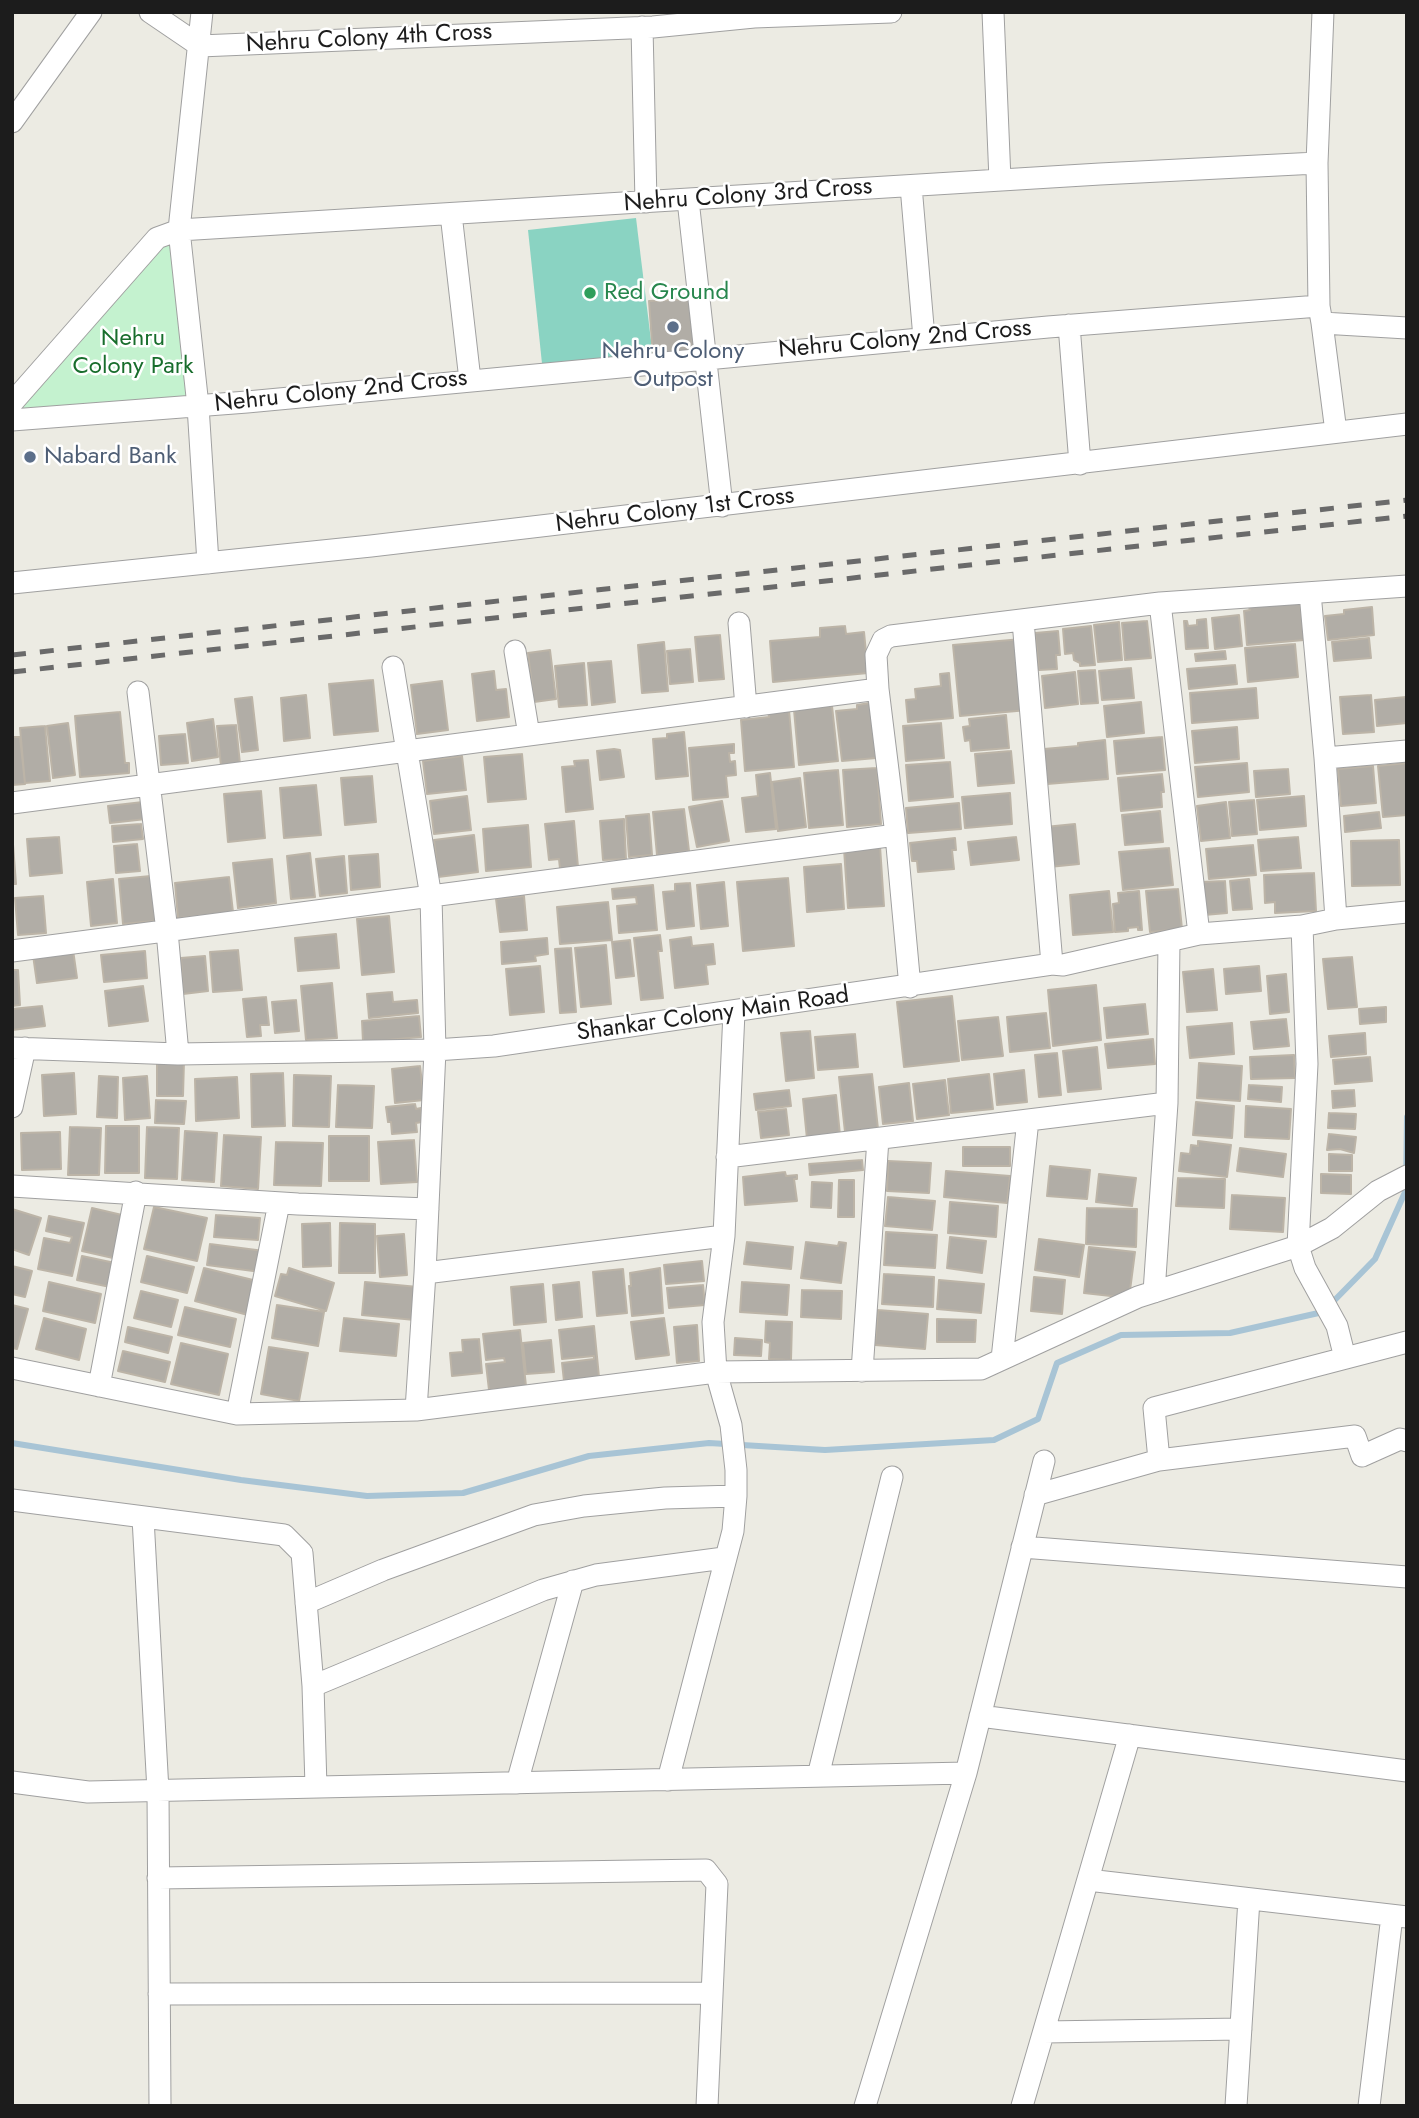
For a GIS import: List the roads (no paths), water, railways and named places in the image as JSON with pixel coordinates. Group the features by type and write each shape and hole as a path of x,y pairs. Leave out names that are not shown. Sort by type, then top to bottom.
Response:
{"street":[{"path":"12,122 91,12"},
{"path":"150,12 200,46"},
{"path":"202,12 180,221 198,406 208,563"},
{"name":"Nehru Colony 4th Cross","path":"200,46 642,27 692,18 891,12"},
{"path":"993,12 1000,180"},
{"path":"1323,12 1317,163 1320,314 1336,432"},
{"path":"642,27 646,202"},
{"name":"Nehru Colony 3rd Cross","path":"12,403 157,238 180,221 451,214 1317,163"},
{"path":"911,186 924,338"},
{"path":"688,200 722,506"},
{"path":"451,214 470,380"},
{"name":"Nehru Colony 2nd Cross","path":"12,420 198,406 1069,325 1320,314 1407,328"},
{"path":"1069,325 1080,464"},
{"name":"Nehru Colony 1st Cross","path":"12,583 722,506 1407,424"},
{"path":"910,987 878,689 876,655 884,640 891,636 1160,603 1407,586"},
{"path":"1310,593 1336,919"},
{"path":"1160,603 1199,934"},
{"path":"1023,621 1052,964"},
{"path":"739,623 747,707"},
{"path":"515,651 529,735"},
{"path":"393,667 431,897 435,1050 416,1410"},
{"path":"12,803 878,689"},
{"path":"138,692 151,785 178,1054"},
{"path":"1325,758 1407,751"},
{"path":"12,951 895,835"},
{"name":"Shankar Colony Main Road","path":"18,1048 178,1054 435,1050 494,1046 910,987 1052,964 1063,965 1199,934 1302,926 1336,919 1407,912"},
{"path":"1302,926 1307,1063 1298,1246 1305,1268 1327,1308 1345,1358"},
{"path":"1154,1292 1167,1103 1169,942"},
{"path":"668,1780 733,1531 736,1469 731,1425 716,1372 713,1322 723,1236 734,1012"},
{"path":"12,1107 18,1048"},
{"path":"727,1157 1167,1103"},
{"path":"1002,1359 1028,1120"},
{"path":"862,1371 878,1139"},
{"path":"12,1368 237,1414 416,1410 716,1372 981,1369 1138,1297 1298,1246 1332,1228 1378,1191 1407,1176"},
{"path":"12,1186 279,1203 428,1209"},
{"path":"99,1386 136,1192"},
{"path":"237,1414 279,1203"},
{"path":"425,1273 723,1236"},
{"path":"1159,1460 1154,1408 1407,1342"},
{"path":"1035,1495 1159,1460 1355,1436 1362,1456 1400,1439 1407,1441"},
{"path":"865,2106 966,1773 1044,1461"},
{"path":"818,1776 892,1477"},
{"path":"306,1603 383,1570 534,1515 584,1506 665,1497 736,1496"},
{"path":"12,1500 284,1535 302,1553 313,1686 316,1787"},
{"path":"143,1518 158,1791 160,2106"},
{"path":"1022,1547 1407,1577"},
{"path":"313,1686 543,1590 596,1574 724,1558"},
{"path":"517,1783 573,1581"},
{"path":"980,1716 1407,1771"},
{"path":"1022,2106 1130,1735"},
{"path":"12,1782 88,1792 966,1773"},
{"path":"158,1878 706,1870 718,1884 708,2106"},
{"path":"1088,1880 1400,1916 1369,2106"},
{"path":"1236,2106 1249,1899"},
{"path":"159,1994 711,1993"},
{"path":"1044,2032 1241,2029"}],"waterway":[{"path":"12,1443 241,1480 367,1496 463,1493 589,1456 709,1443 825,1450 994,1440 1038,1419 1057,1363 1121,1335 1230,1333 1323,1312 1375,1259 1406,1190 1407,1117"}],"railway":[{"path":"12,655 1407,500"},
{"path":"12,672 1407,516"}],"place":[{"name":"Red Ground","path":"590,293"},
{"name":"Nehru Colony Outpost","path":"673,327"},
{"name":"Nabard Bank","path":"30,457"}],"park label":[{"name":"Nehru Colony Park","path":"133,353"}]}
